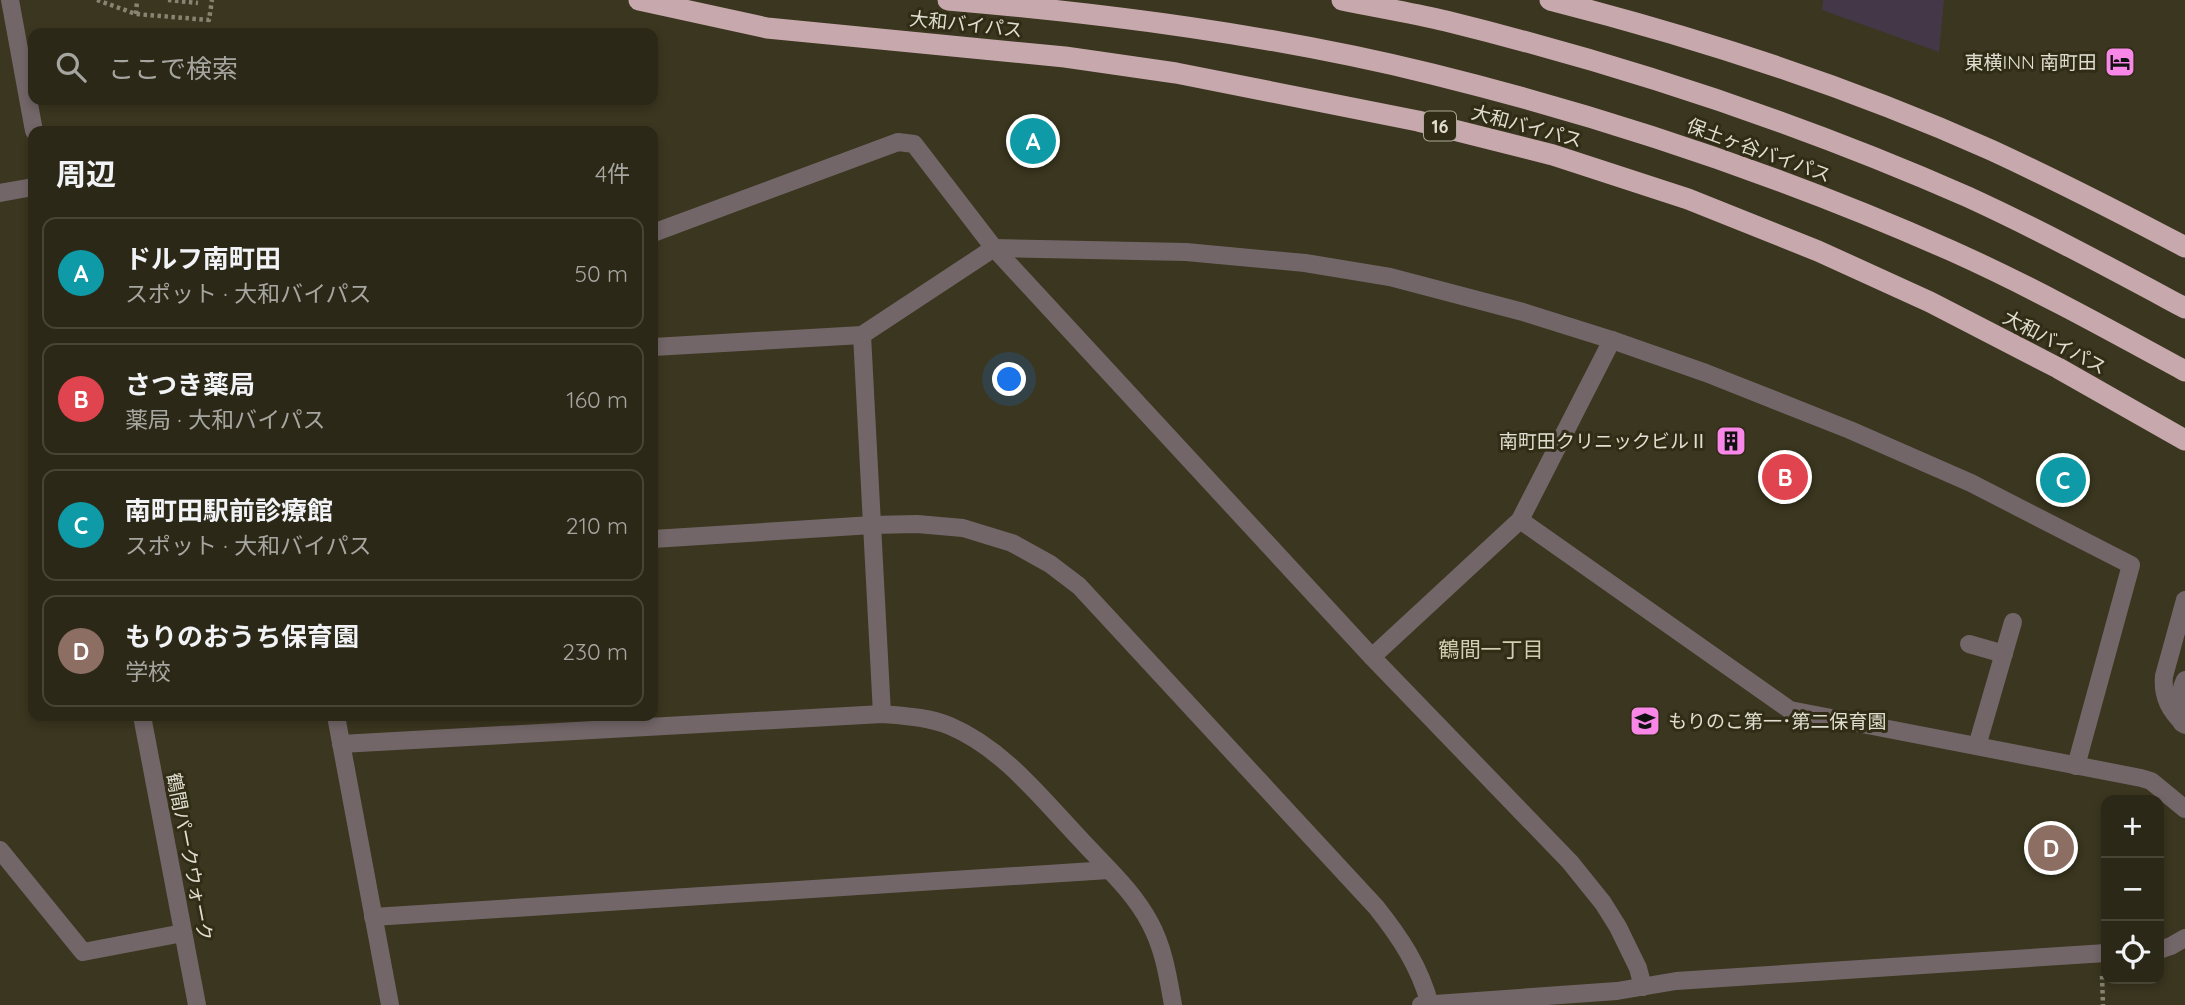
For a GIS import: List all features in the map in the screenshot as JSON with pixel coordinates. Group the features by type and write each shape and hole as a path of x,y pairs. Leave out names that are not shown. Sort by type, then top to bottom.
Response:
{"highway":[{"name":"大和バイパス","path":"639,0 767,28 1065,57 1176,74 1418,121 1553,155 1688,198 1831,257 1930,302 2058,368 2185,440"},
{"name":"保土ヶ谷バイパス","path":"948,0 1127,19 1291,44 1443,77 1566,110 1701,152 1833,201 1954,252 2077,312 2185,371"},
{"name":"保土ヶ谷バイパス","path":"1342,0 1443,20 1578,55 1716,99 1968,197 2185,308"},
{"path":"1550,0 1728,51 1870,101 1991,150 2181,247"}],"street":[{"path":"10,0 28,98"},
{"path":"29,105 33,126"},
{"path":"658,231 898,142 914,144 994,248 1372,657 1570,862 1603,903 1618,927 1638,968 1643,987"},
{"path":"0,193 28,188"},
{"path":"658,347 862,335 994,248 1186,252 1305,263 1390,277 1523,312 1706,373 1850,430 1971,483 2131,565 2077,766"},
{"path":"862,335 882,714"},
{"path":"1372,657 1520,520 1612,340"},
{"path":"1520,520 1790,710 2141,778 2151,781 2185,809"},
{"path":"658,539 917,524 963,528 1012,543 1050,564 1079,586 1376,907 1417,967 1427,1005 1617,991 1676,981 2101,953"},
{"path":"2183,724 2167,704 2163,688 2185,600"},
{"path":"1977,746 2013,622"},
{"path":"1969,644 2004,654"},
{"path":"2183,724 2179,704 2185,680"},
{"path":"341,744 882,714 919,717 950,726 981,743 1014,769 1134,898 1150,923 1166,965 1173,1005"},
{"name":"鶴間パークウォーク","path":"143,721 197,1005"},
{"path":"337,721 390,1005"},
{"path":"0,850 83,952 183,933"},
{"path":"373,917 1110,870"},
{"path":"2164,948 2185,938"}],"path":[{"path":"97,0 136,14 209,20 212,0"},
{"path":"136,14 137,0"},
{"path":"168,0 198,3"},
{"path":"2102,984 2104,1005"}],"shaded area":[{"path":"1823,0 1944,0 1939,52 1822,10"}],"place":[{"name":"東横INN 南町田","path":"2120,62"},
{"name":"ドルフ南町田","path":"1033,141"},
{"name":"南町田クリニックビルⅡ","path":"1731,441"},
{"name":"さつき薬局","path":"1785,477"},
{"name":"南町田駅前診療館","path":"2063,480"},
{"name":"もりのこ第一･第二保育園","path":"1645,721"},
{"name":"もりのおうち保育園","path":"2051,848"}],"district":[{"name":"鶴間一丁目","path":"1491,649"}]}
